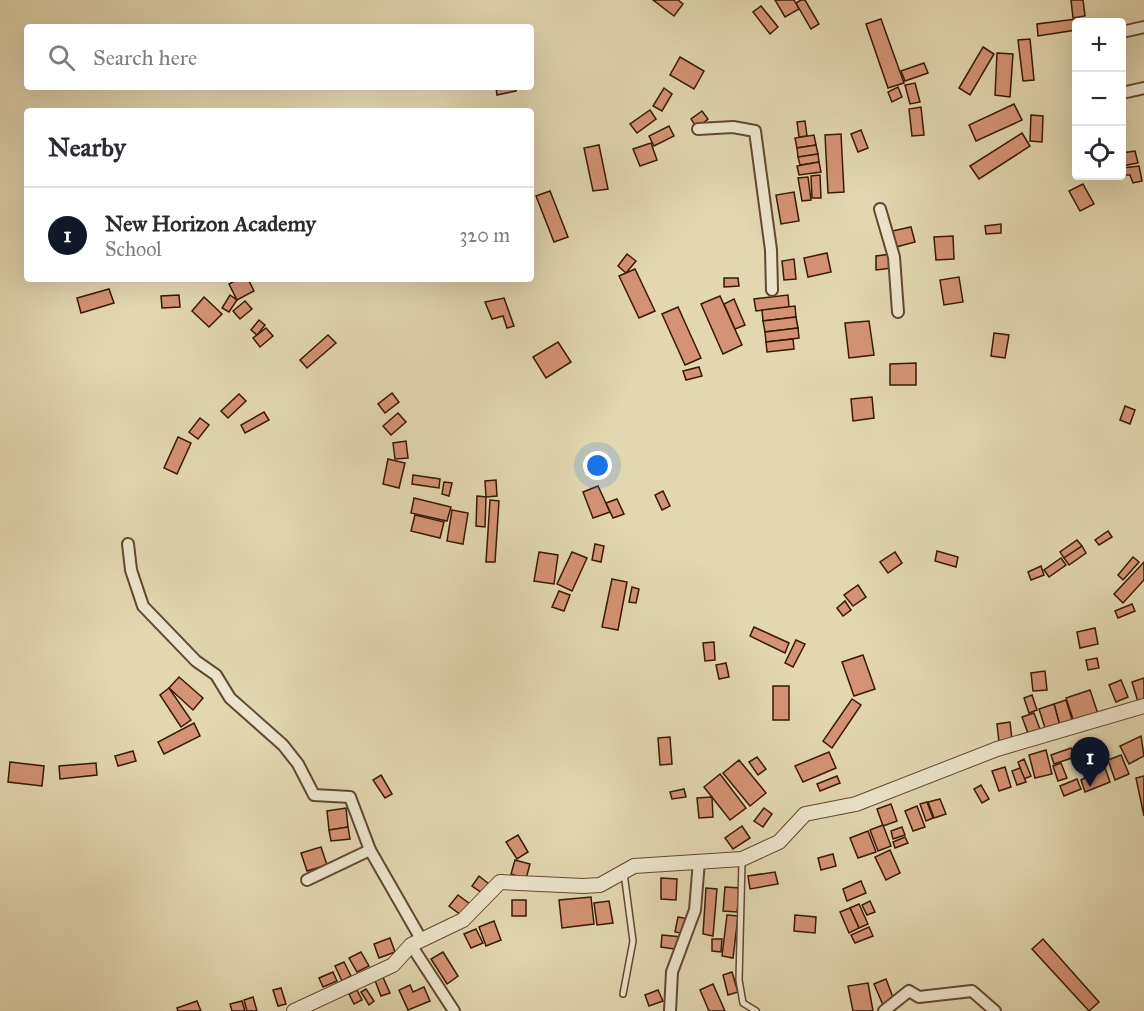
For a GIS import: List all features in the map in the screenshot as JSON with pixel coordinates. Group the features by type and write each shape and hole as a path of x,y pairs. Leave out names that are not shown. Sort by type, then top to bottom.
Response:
{"street":[{"path":"1126,31 1144,27"},
{"path":"1126,92 1144,88"},
{"path":"698,129 733,127 755,131 771,250 772,290"},
{"path":"880,209 894,257 898,312"},
{"path":"128,544 131,570 142,606 196,661 216,675 230,698 283,745 298,764 314,795 350,797 370,850 454,1011"},
{"path":"294,1011 393,965 416,942 463,920 500,882 600,885 633,866 742,859 779,842 805,814 856,804 997,749 1144,706"},
{"path":"307,880 370,850"},
{"path":"670,1011 672,972 695,910 699,861"},
{"path":"884,1011 909,991 919,997 972,992 994,1011"}],"lane":[{"path":"742,859 739,980 743,1003 756,1011"},
{"path":"623,994 633,941 624,871"}],"building":[{"path":"653,0 678,0 683,4 674,16"},
{"path":"775,0 794,0 799,9 785,17"},
{"path":"805,0 819,24 811,29 796,3"},
{"path":"1071,0 1083,0 1085,16 1073,18"},
{"path":"761,6 778,27 770,34 753,12"},
{"path":"881,19 904,83 888,88 866,24"},
{"path":"1072,20 1072,31 1038,36 1037,24"},
{"path":"1030,39 1034,80 1023,81 1018,40"},
{"path":"983,47 994,54 970,95 959,88"},
{"path":"997,53 1013,54 1010,97 995,95"},
{"path":"680,57 704,71 694,89 670,75"},
{"path":"924,63 928,73 905,81 901,71"},
{"path":"915,83 920,102 910,104 905,85"},
{"path":"898,87 902,97 892,102 888,92"},
{"path":"664,88 672,94 662,111 653,106"},
{"path":"496,90 516,91 497,95"},
{"path":"1014,104 1022,120 976,141 969,125"},
{"path":"921,107 924,135 912,136 909,109"},
{"path":"650,110 656,119 637,133 630,124"},
{"path":"702,111 708,119 697,128 691,119"},
{"path":"1031,115 1043,116 1042,142 1030,141"},
{"path":"805,121 807,136 799,137 797,122"},
{"path":"669,126 674,136 654,146 649,136"},
{"path":"861,130 868,148 858,152 851,134"},
{"path":"1022,133 1030,146 979,179 970,166"},
{"path":"841,134 844,192 828,193 825,135"},
{"path":"814,135 816,145 797,148 795,138"},
{"path":"651,143 657,160 640,166 633,149"},
{"path":"599,145 608,189 593,191 584,148"},
{"path":"816,145 818,154 798,157 797,148"},
{"path":"1135,151 1138,163 1126,165 1126,152"},
{"path":"818,154 819,162 800,165 798,157"},
{"path":"819,162 821,172 799,175 797,166"},
{"path":"1139,166 1142,181 1133,183 1130,175 1126,175 1126,168"},
{"path":"820,175 821,198 812,198 811,176"},
{"path":"808,177 811,200 802,201 798,178"},
{"path":"1083,184 1094,204 1080,211 1069,191"},
{"path":"550,191 568,237 554,242 536,196"},
{"path":"794,192 799,221 781,224 776,195"},
{"path":"1001,224 1001,233 986,234 985,226"},
{"path":"911,227 915,242 896,247 892,231"},
{"path":"953,236 954,259 936,260 934,237"},
{"path":"827,253 831,272 808,277 804,258"},
{"path":"627,254 636,261 626,273 618,266"},
{"path":"891,254 892,268 876,270 876,256"},
{"path":"794,259 796,279 784,280 782,261"},
{"path":"635,269 655,311 639,318 619,276"},
{"path":"959,277 963,302 944,305 940,280"},
{"path":"724,278 738,278 739,286 724,287"},
{"path":"250,282 254,291 237,300 229,284"},
{"path":"109,289 114,303 81,313 77,298"},
{"path":"179,295 180,307 162,308 161,296"},
{"path":"230,295 237,300 229,312 222,308"},
{"path":"788,295 789,307 756,311 754,299"},
{"path":"720,296 742,345 723,354 701,304"},
{"path":"204,297 222,314 209,327 192,311"},
{"path":"504,298 514,326 507,328 503,316 492,319 485,302"},
{"path":"734,299 745,325 735,329 724,304"},
{"path":"245,301 252,309 240,319 233,311"},
{"path":"795,306 796,317 763,321 762,310"},
{"path":"678,307 701,358 685,365 662,314"},
{"path":"796,317 798,328 765,332 763,321"},
{"path":"259,320 265,325 257,335 251,330"},
{"path":"869,321 874,355 849,358 845,323"},
{"path":"266,328 273,336 260,347 253,338"},
{"path":"798,328 799,338 766,342 765,332"},
{"path":"994,333 1009,335 1005,358 991,356"},
{"path":"328,335 336,343 307,368 300,360"},
{"path":"793,339 794,349 767,352 766,342"},
{"path":"558,342 571,362 546,378 533,357"},
{"path":"916,363 916,385 890,385 890,364"},
{"path":"699,367 702,376 686,380 683,371"},
{"path":"392,393 399,402 385,413 378,404"},
{"path":"239,394 246,401 228,418 221,411"},
{"path":"872,397 874,418 853,421 851,399"},
{"path":"1125,406 1135,410 1130,424 1120,420"},
{"path":"264,412 269,420 245,433 241,425"},
{"path":"398,413 406,422 391,435 383,426"},
{"path":"200,418 209,425 198,439 189,432"},
{"path":"178,437 191,443 177,474 164,468"},
{"path":"406,441 408,458 395,459 393,443"},
{"path":"388,459 405,463 399,488 383,484"},
{"path":"413,475 440,479 439,488 412,484"},
{"path":"496,480 497,496 486,497 485,481"},
{"path":"444,482 452,483 449,496 442,494"},
{"path":"598,486 610,512 593,518 583,492"},
{"path":"663,491 670,506 662,510 655,495"},
{"path":"477,496 486,497 485,527 476,526"},
{"path":"414,498 451,507 447,521 411,513"},
{"path":"617,499 624,514 613,518 606,503"},
{"path":"490,500 499,501 495,562 486,562"},
{"path":"452,510 468,513 463,544 447,541"},
{"path":"415,515 444,522 440,538 411,531"},
{"path":"1108,531 1112,537 1099,545 1095,540"},
{"path":"1077,540 1082,546 1064,558 1060,552"},
{"path":"595,544 604,546 601,562 592,560"},
{"path":"1082,546 1086,553 1069,565 1064,558"},
{"path":"937,551 958,557 956,567 935,561"},
{"path":"539,552 558,555 554,584 534,581"},
{"path":"572,552 587,558 572,591 557,584"},
{"path":"895,552 902,563 888,573 880,562"},
{"path":"1133,557 1139,562 1123,580 1118,575"},
{"path":"1061,558 1066,565 1049,577 1044,570"},
{"path":"1144,562 1144,580 1123,603 1114,594"},
{"path":"1041,566 1044,575 1031,580 1028,572"},
{"path":"612,579 627,582 618,630 602,627"},
{"path":"858,585 866,597 853,606 844,595"},
{"path":"632,587 639,589 636,603 629,602"},
{"path":"559,591 570,595 564,611 552,607"},
{"path":"845,601 851,610 843,616 837,608"},
{"path":"1132,604 1135,611 1118,618 1115,611"},
{"path":"754,627 789,643 785,653 750,636"},
{"path":"1095,628 1098,644 1080,648 1077,632"},
{"path":"796,640 805,644 793,667 785,663"},
{"path":"714,642 715,660 705,661 703,643"},
{"path":"863,655 875,689 854,696 842,662"},
{"path":"1097,658 1099,668 1088,670 1086,660"},
{"path":"726,663 729,677 719,679 716,665"},
{"path":"1045,671 1047,690 1033,691 1031,673"},
{"path":"179,677 203,698 193,710 169,688"},
{"path":"1144,678 1144,700 1138,702 1132,682"},
{"path":"1121,680 1128,697 1116,702 1109,685"},
{"path":"773,686 789,686 789,720 773,720"},
{"path":"169,688 191,720 181,727 160,695"},
{"path":"1090,690 1099,717 1075,725 1066,698"},
{"path":"1032,695 1037,710 1029,713 1024,698"},
{"path":"852,699 861,705 832,748 823,741"},
{"path":"1066,700 1073,723 1060,726 1054,704"},
{"path":"1054,704 1060,726 1046,731 1039,709"},
{"path":"1034,713 1041,732 1029,736 1022,717"},
{"path":"1010,722 1012,740 999,742 997,724"},
{"path":"194,723 200,736 164,754 158,742"},
{"path":"1141,736 1144,756 1129,764 1120,746"},
{"path":"670,737 672,764 660,765 658,738"},
{"path":"1071,748 1075,757 1054,764 1051,755"},
{"path":"1046,750 1052,774 1035,778 1029,755"},
{"path":"133,751 136,761 118,766 115,756"},
{"path":"829,752 836,768 803,782 795,766"},
{"path":"1121,755 1129,774 1115,780 1108,760"},
{"path":"757,757 766,769 758,775 749,762"},
{"path":"1024,759 1031,776 1024,779 1018,762"},
{"path":"739,760 766,793 750,806 723,773"},
{"path":"10,762 44,766 42,786 8,782"},
{"path":"96,763 97,775 60,779 59,766"},
{"path":"1061,763 1067,778 1058,781 1053,766"},
{"path":"1104,765 1110,782 1085,792 1081,780 1085,778 1083,772"},
{"path":"1005,767 1011,787 999,791 992,771"},
{"path":"1020,768 1026,782 1017,785 1012,771"},
{"path":"720,774 746,808 730,820 704,787"},
{"path":"381,775 392,794 385,798 373,780"},
{"path":"837,776 840,783 820,791 817,784"},
{"path":"1144,776 1144,816 1136,778"},
{"path":"1077,779 1081,789 1064,796 1060,786"},
{"path":"981,785 989,799 982,803 974,789"},
{"path":"684,789 686,797 672,799 670,792"},
{"path":"712,797 713,817 699,818 697,798"},
{"path":"940,799 946,814 934,818 928,802"},
{"path":"927,802 933,818 926,821 920,804"},
{"path":"891,804 897,821 883,826 877,809"},
{"path":"917,806 925,827 913,831 905,811"},
{"path":"346,808 348,827 329,830 327,811"},
{"path":"764,808 772,814 763,827 754,821"},
{"path":"883,825 891,846 878,851 870,830"},
{"path":"742,826 750,838 733,849 725,838"},
{"path":"348,827 350,839 331,841 329,830"},
{"path":"902,827 905,835 893,839 891,831"},
{"path":"868,831 876,852 858,858 850,838"},
{"path":"518,835 528,852 517,859 506,842"},
{"path":"905,837 908,843 895,848 893,842"},
{"path":"321,847 327,865 307,871 301,853"},
{"path":"890,850 900,873 886,880 875,857"},
{"path":"833,854 836,866 821,870 818,858"},
{"path":"515,860 530,864 526,879 511,874"},
{"path":"775,872 778,884 750,889 748,876"},
{"path":"479,876 489,884 482,893 472,886"},
{"path":"661,878 677,879 676,900 661,899"},
{"path":"861,881 866,893 847,901 843,889"},
{"path":"725,887 740,888 737,912 723,911"},
{"path":"706,888 717,889 713,936 703,934"},
{"path":"458,895 470,904 461,915 449,906"},
{"path":"591,897 594,924 562,928 559,900"},
{"path":"512,900 526,900 526,916 512,916"},
{"path":"609,901 613,923 597,925 594,903"},
{"path":"870,901 875,912 867,915 862,905"},
{"path":"859,904 868,924 859,928 850,908"},
{"path":"850,908 859,928 849,933 840,912"},
{"path":"727,915 738,916 733,958 722,956"},
{"path":"795,915 816,917 815,933 794,931"},
{"path":"678,917 689,919 686,934 675,932"},
{"path":"494,921 501,940 486,946 479,927"},
{"path":"869,927 873,936 855,943 851,935"},
{"path":"476,929 483,943 471,948 464,934"},
{"path":"662,935 682,937 681,950 661,947"},
{"path":"390,938 395,952 379,958 374,944"},
{"path":"712,939 722,939 721,952 712,951"},
{"path":"1043,939 1099,1002 1089,1011 1032,949"},
{"path":"361,952 369,966 357,972 349,958"},
{"path":"443,952 458,976 447,984 431,959"},
{"path":"344,962 351,976 342,981 335,966"},
{"path":"333,972 337,981 323,987 319,978"},
{"path":"732,972 738,992 728,995 723,975"},
{"path":"382,975 390,993 381,996 374,978"},
{"path":"886,979 894,1000 883,1005 874,984"},
{"path":"868,983 873,1011 853,1011 848,986"},
{"path":"713,984 725,1011 709,1011 700,990"},
{"path":"410,985 413,992 424,987 430,1001 408,1010 399,990"},
{"path":"281,988 286,1004 278,1006 273,990"},
{"path":"366,989 374,1001 369,1005 361,992"},
{"path":"357,990 362,1000 354,1004 349,994"},
{"path":"658,990 663,1001 649,1006 645,995"},
{"path":"253,997 257,1011 247,1011 244,1000"},
{"path":"197,1001 201,1011 178,1011 177,1008"},
{"path":"242,1001 245,1011 232,1011 230,1004"}],"place":[{"name":"New Horizon Academy","path":"1090,787"}]}
